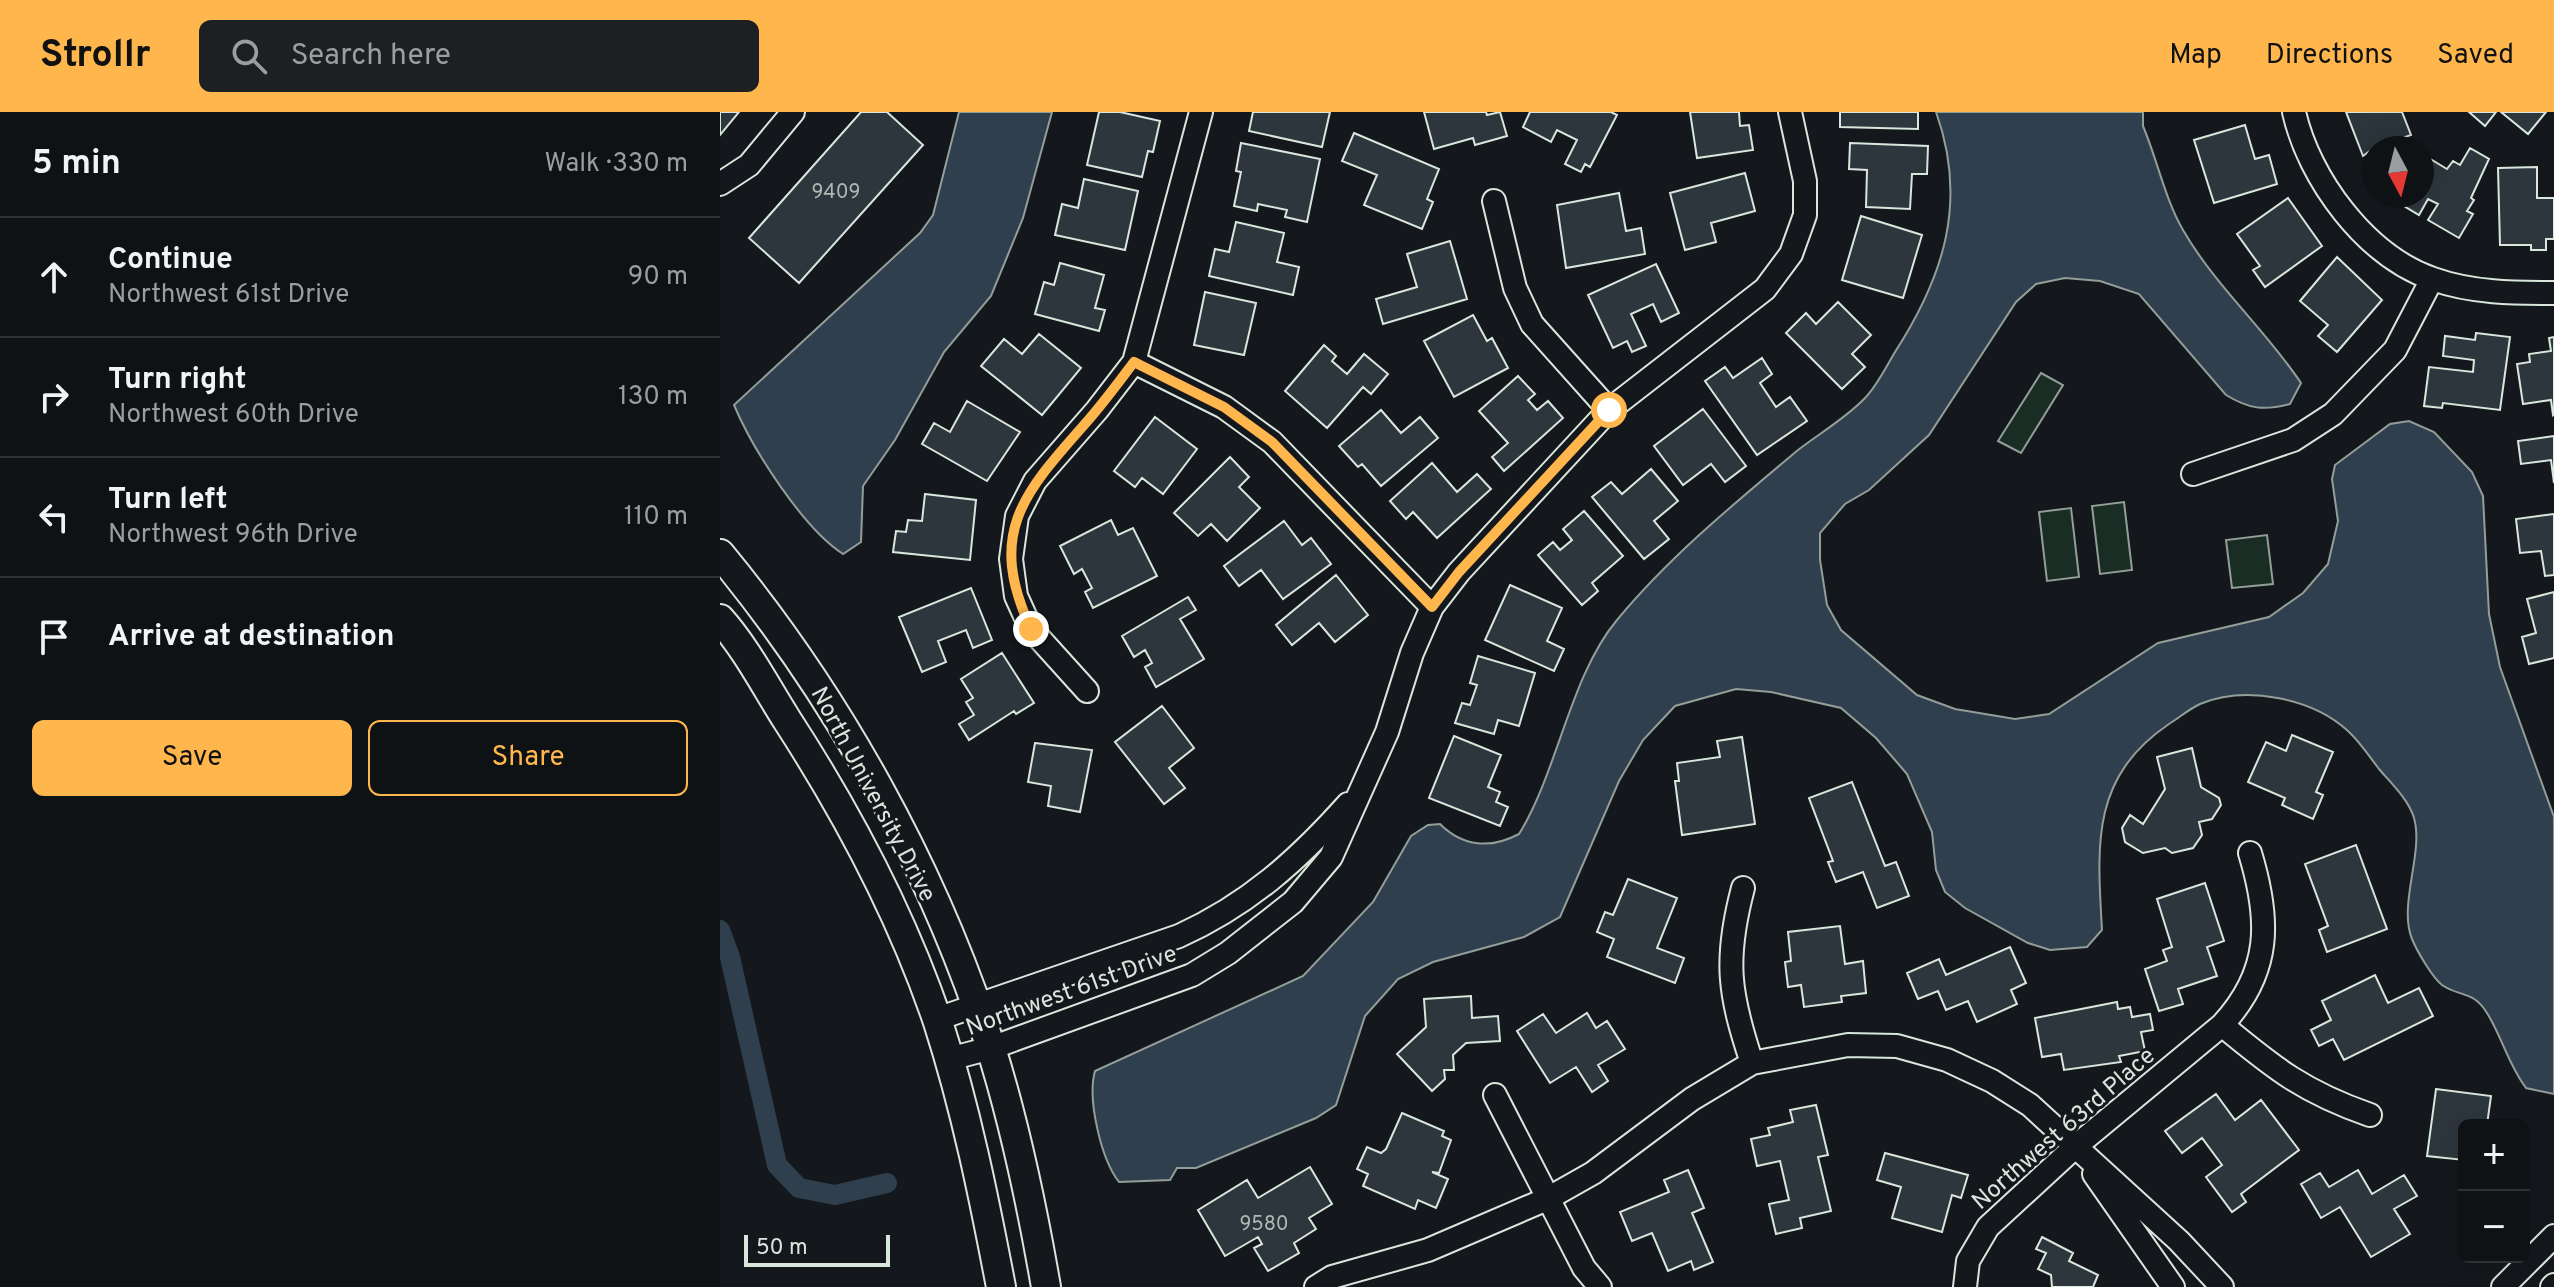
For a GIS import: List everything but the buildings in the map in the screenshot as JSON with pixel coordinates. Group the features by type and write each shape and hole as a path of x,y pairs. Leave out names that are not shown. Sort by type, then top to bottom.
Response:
{"main road":[{"name":"North University Drive","path":"720,554 763,606 859,755 921,872 991,1048 1029,1194 1046,1287"},
{"name":"North University Drive","path":"720,619 825,779 861,845 937,1019 977,1162 1001,1287"}],"street":[{"path":"720,184 749,165 793,112"},
{"path":"1087,691 1031,629 1016,596 1011,559 1017,516 1035,481 1134,362 1201,112"},
{"name":"Northwest 61st Drive","path":"949,1059 991,1048 1157,990 1228,953 1293,902 1331,857 1387,732 1412,653 1432,607 1459,572 1609,410 1765,289 1791,254 1805,215 1805,181 1790,112"},
{"path":"2294,112 2318,178 2350,222 2392,256 2432,279 2493,292 2554,293"},
{"path":"1494,201 1515,288 1532,324 1609,410"},
{"path":"2193,474 2293,440 2333,414 2395,350 2432,279"},
{"path":"1134,362 1224,407 1272,442 1432,607"},
{"name":"Northwest 61st Drive","path":"937,1019 1179,936 1217,919 1252,896 1309,847 1362,788"},
{"name":"Northwest 63rd Place","path":"1965,1287 1968,1261 1988,1227 2076,1146 2222,1025 2244,1002 2265,942 2261,891 2250,853"},
{"path":"1743,888 1731,932 1730,972 1735,1012 1752,1063"},
{"path":"2222,1025 2282,1076 2320,1098 2370,1115"},
{"path":"1316,1287 1332,1277 1441,1245 1547,1199 1593,1173 1692,1099 1752,1063 1848,1045 1897,1046 1947,1060 1992,1081 2030,1105 2179,1241 2222,1287"},
{"path":"1495,1095 1584,1268 1600,1287"},
{"path":"2076,1146 2173,1287"},
{"path":"2503,1287 2554,1236"}],"green space":[{"path":"2041,373 2063,385 2021,453 1998,441"},
{"path":"2124,502 2132,570 2100,574 2092,506"},
{"path":"2071,508 2079,577 2047,581 2039,512"},
{"path":"2267,535 2273,584 2232,588 2226,540"}],"water":[{"path":"959,112 1052,112 1023,218 991,296 944,352 895,440 863,486 861,542 843,554 812,526 781,487 753,444 734,405 920,233 933,215"},
{"path":"1936,112 2143,112 2143,126 2183,230 2210,270 2301,383 2290,404 2264,408 2242,403 2226,395 2139,294 2100,281 2065,278 2036,284 2016,302 1929,435 1869,490 1845,504 1820,533 1820,560 1827,605 1841,630 1917,695 1955,709 2015,719 2049,714 2158,643 2269,617 2303,593 2328,564 2338,521 2332,479 2335,465 2390,424 2409,421 2434,432 2472,472 2483,496 2489,614 2500,667 2554,817 2554,1094 2526,1088 2482,1006 2471,997 2442,985 2425,964 2408,925 2416,847 2412,811 2352,735 2316,710 2258,695 2218,698 2192,708 2144,745 2125,766 2112,790 2104,815 2099,869 2102,930 2087,947 2050,950 2028,943 1965,908 1945,892 1936,870 1932,832 1907,774 1876,738 1841,708 1771,692 1736,689 1675,706 1643,740 1619,781 1560,917 1524,937 1433,962 1398,979 1365,1016 1336,1105 1316,1118 1196,1168 1177,1168 1170,1180 1119,1182 1112,1172 1097,1128 1093,1097 1095,1071 1303,976 1373,902 1411,836 1428,825 1440,824 1458,837 1478,843 1498,842 1519,834 1544,782 1587,668 1617,620 1637,596 1704,531 1798,450 1850,412 1873,388 1927,295 1946,237 1950,176"}],"waterway":[{"path":"720,930 730,957 777,1165 799,1188 835,1195 887,1183"}],"route":[{"path":"1031,629 1016,596 1011,559 1017,516 1035,481 1134,362 1224,407 1272,442 1432,607 1459,572 1609,410"}]}
